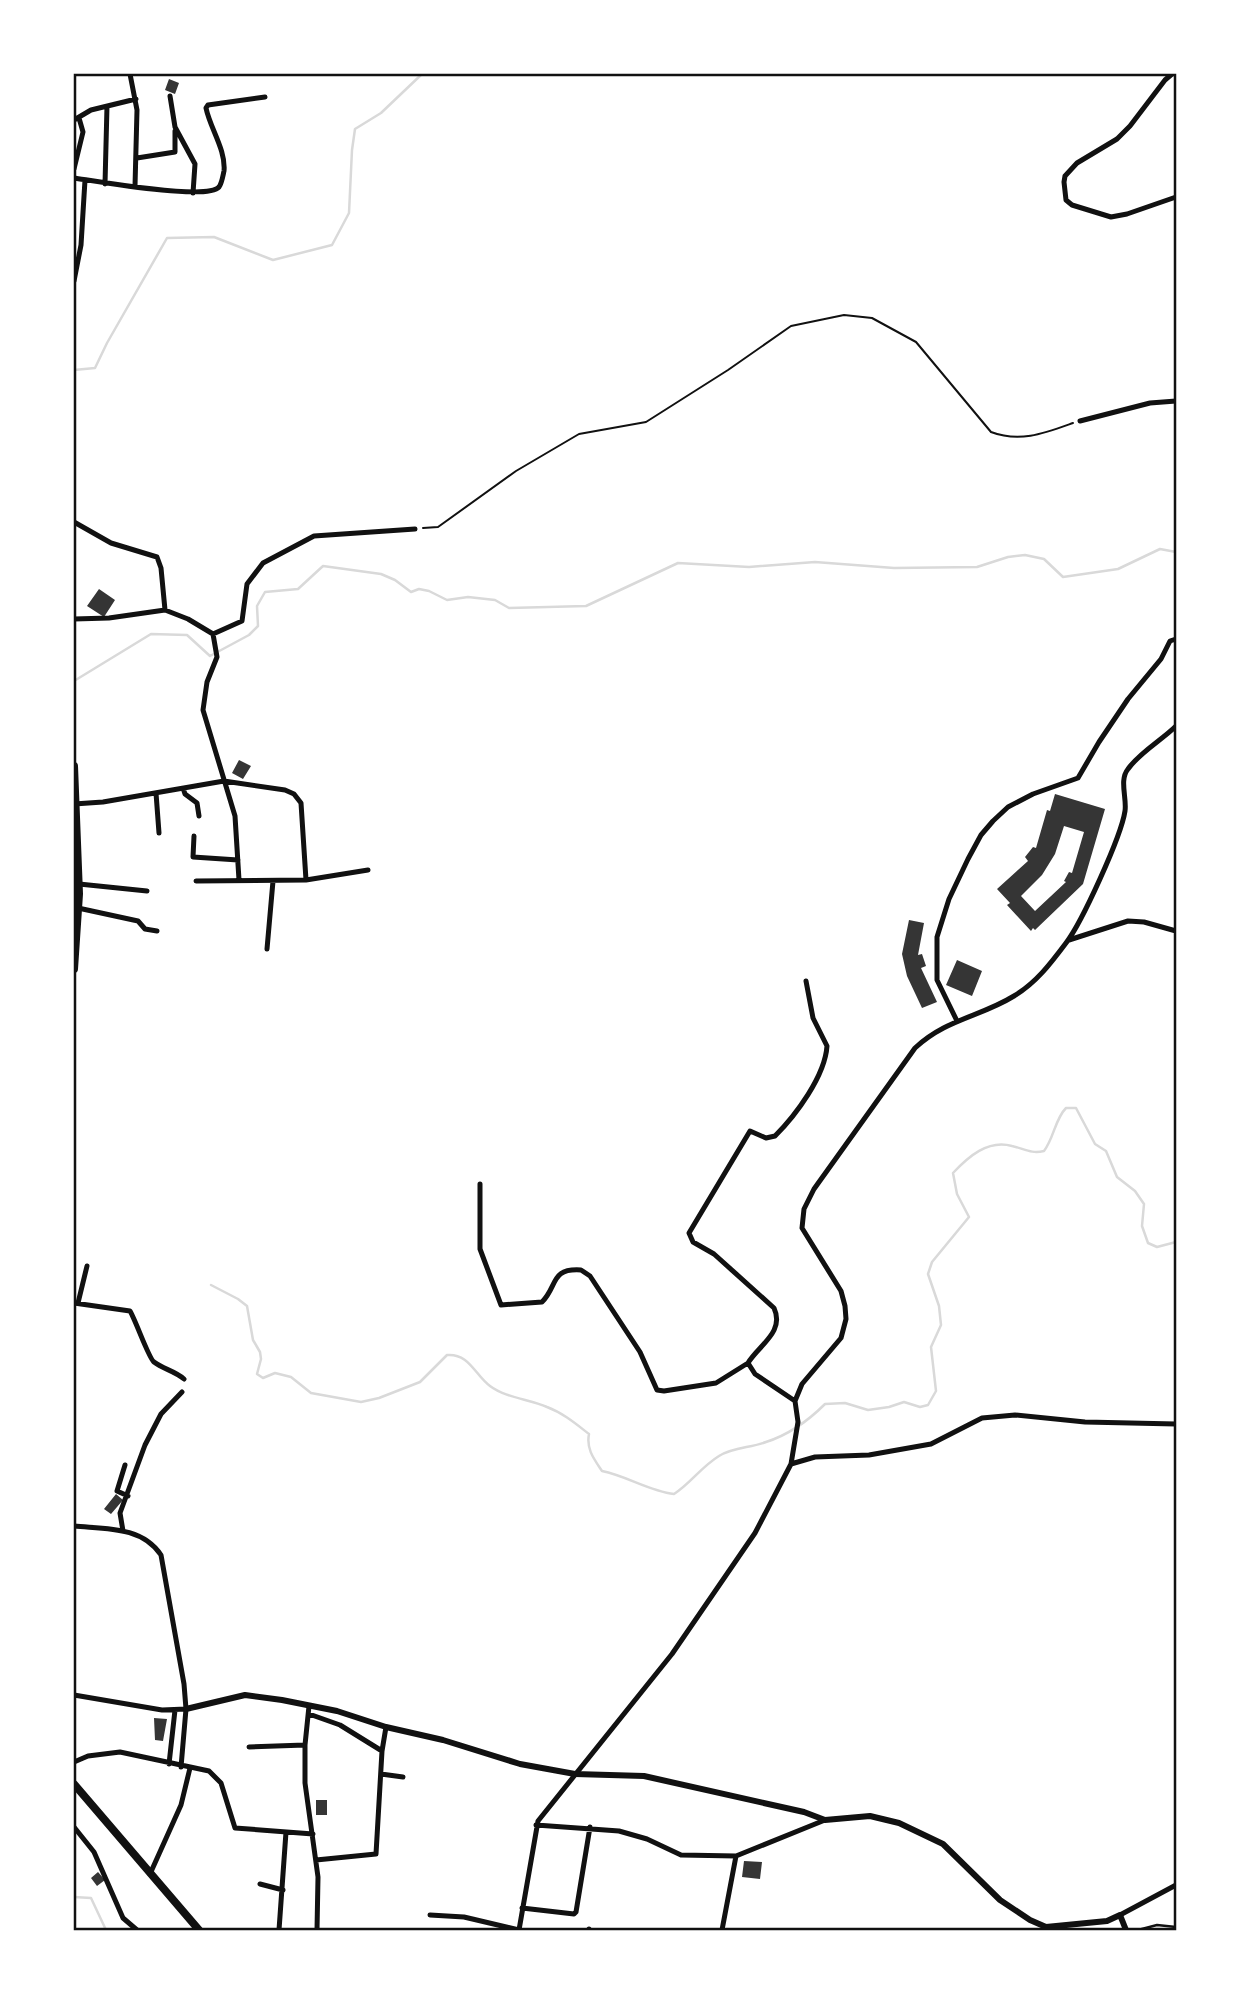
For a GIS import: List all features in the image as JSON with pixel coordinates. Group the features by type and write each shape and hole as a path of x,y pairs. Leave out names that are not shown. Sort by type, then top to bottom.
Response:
{"main road":[{"path":"74,766 79,884 74,969"},
{"path":"74,1784 199,1930"}],"street":[{"path":"130,74 136,99 135,186"},
{"path":"1169,75 1117,139 1077,163 1065,176 1064,182 1066,200 1072,205 1111,216 1127,214 1177,197"},
{"path":"137,158 175,152 175,127 170,96"},
{"path":"74,178 193,193 216,189 224,174 224,164 207,112 208,105 265,97"},
{"path":"74,169 83,132 76,119 91,110 136,99"},
{"path":"105,184 107,106"},
{"path":"175,127 195,164 193,193"},
{"path":"74,281 81,245 85,180"},
{"path":"1080,421 1150,403 1177,401"},
{"path":"74,522 111,543 157,557 161,568 165,610"},
{"path":"213,634 242,621 247,584 263,563 314,536 415,529"},
{"path":"74,619 109,618 165,610 213,634 217,656 207,682 203,710 234,816 239,880"},
{"path":"957,1021 937,980 937,937 950,899 981,835 1008,807 1033,794 1078,778 1128,699 1161,659 1170,641 1177,639"},
{"path":"430,1915 464,1917 519,1930 536,1825 672,1654 755,1533 791,1464 797,1433 794,1401 802,1384 841,1338 845,1319 841,1292 802,1228 804,1209 814,1189 915,1048 931,1033 1011,998 1026,988 1040,976 1069,940 1095,887 1125,811 1124,781 1128,768 1177,726"},
{"path":"75,804 224,781 285,790 299,798 306,880"},
{"path":"183,788 185,794 198,803 200,816"},
{"path":"156,793 159,833"},
{"path":"194,836 193,857 238,860"},
{"path":"196,881 306,880 368,870"},
{"path":"267,949 273,881"},
{"path":"79,884 147,891"},
{"path":"78,908 138,921 145,929 157,931"},
{"path":"1069,940 1128,921 1144,922 1177,931"},
{"path":"480,1185 480,1249 501,1305 542,1302 558,1275 566,1271 581,1270 590,1276 640,1352 657,1390 716,1382 740,1370 772,1336 776,1327 776,1312 714,1254 693,1242 690,1233 750,1131 766,1138 775,1136 821,1072 827,1046 813,1018 806,981"},
{"path":"87,1266 76,1303 130,1311 143,1335 149,1357 153,1362 184,1379"},
{"path":"748,1363 755,1374 794,1401"},
{"path":"123,1531 120,1513 154,1426 161,1414 182,1392"},
{"path":"791,1464 816,1457 869,1455 931,1444 982,1418 1015,1415 1085,1422 1177,1424"},
{"path":"125,1465 117,1491 128,1496"},
{"path":"74,1526 123,1531 150,1540 161,1555 184,1684 186,1709 181,1767"},
{"path":"74,1695 126,1705 175,1710 245,1695 309,1710 337,1711 520,1764 575,1774 644,1776 804,1812 825,1820"},
{"path":"169,1765 175,1710"},
{"path":"309,1710 305,1783 319,1895 317,1930"},
{"path":"309,1710 340,1725 382,1751"},
{"path":"316,1860 376,1854 382,1751 386,1727"},
{"path":"249,1747 305,1745"},
{"path":"74,1762 88,1756 120,1752 212,1773 221,1783 235,1829 313,1834"},
{"path":"150,1874 181,1805 190,1768"},
{"path":"381,1774 403,1777"},
{"path":"536,1825 618,1830 648,1839 681,1855 736,1856 825,1820 870,1816 900,1823 943,1844 1000,1900 1046,1927 1107,1921 1177,1885"},
{"path":"74,1827 94,1852 123,1917 137,1930"},
{"path":"522,1908 574,1914 590,1827"},
{"path":"279,1930 286,1832"},
{"path":"722,1930 736,1856"},
{"path":"260,1884 283,1890"},
{"path":"1121,1915 1126,1930"}],"lane":[{"path":"1138,1930 1157,1925 1177,1927"}],"path":[{"path":"415,529 438,527 516,471 579,433 646,422 792,326 844,315 872,318 916,342 991,432 1006,438 1036,436 1080,421"}],"building":[{"path":"169,79 179,83 175,94 165,90"},
{"path":"99,589 115,600 104,617 87,606"},
{"path":"239,760 251,766 243,779 232,773"},
{"path":"1055,794 1105,809 1083,884 1031,931 1007,905 1010,903 997,889 1028,861 1025,857 1033,847 1036,848 1047,810 1050,811","holes":["1064,826 1084,832 1072,873 1069,872 1064,881 1066,882 1035,911 1021,896 1042,875 1055,854"]},
{"path":"909,920 924,923 918,955 922,954 926,966 921,968 937,1002 922,1008 907,976 902,954"},
{"path":"957,960 982,971 972,996 946,985"},
{"path":"116,1494 123,1500 111,1514 104,1509"},
{"path":"154,1718 167,1719 163,1741 155,1740"},
{"path":"316,1800 327,1800 327,1815 316,1815"},
{"path":"744,1861 762,1862 760,1879 742,1877"},
{"path":"98,1872 105,1880 97,1886 91,1878"}],"waterway":[{"path":"74,370 95,368 167,238 214,237 273,260 332,245 349,213 355,129 381,113 422,74"},
{"path":"74,681 151,634 187,635 210,656 249,635 258,626 257,606 265,592 298,589 323,566 381,574 411,592 419,589 429,591 447,600 468,597 495,600 509,608 586,606 678,563 749,567 815,562 894,568 977,567 1008,557 1025,555 1044,559 1063,577 1118,569 1160,549 1176,552"},
{"path":"211,1285 247,1306 253,1340 260,1352 257,1374 263,1378 275,1373 291,1377 311,1393 361,1402 420,1382 447,1355 455,1355 466,1361 496,1390 553,1409 589,1434 590,1449 602,1471 674,1494 719,1456 782,1435 825,1404 845,1403 868,1410 904,1402 920,1407 928,1405 936,1391 931,1347 941,1325 939,1306 928,1274 932,1262 969,1217 957,1194 953,1173 979,1151 1003,1144 1032,1152 1044,1151 1062,1112 1066,1108 1076,1108 1095,1144 1106,1151 1117,1177 1135,1191 1144,1204 1142,1226 1148,1243 1157,1247 1176,1242"},
{"path":"74,1897 91,1898 106,1930"}]}
